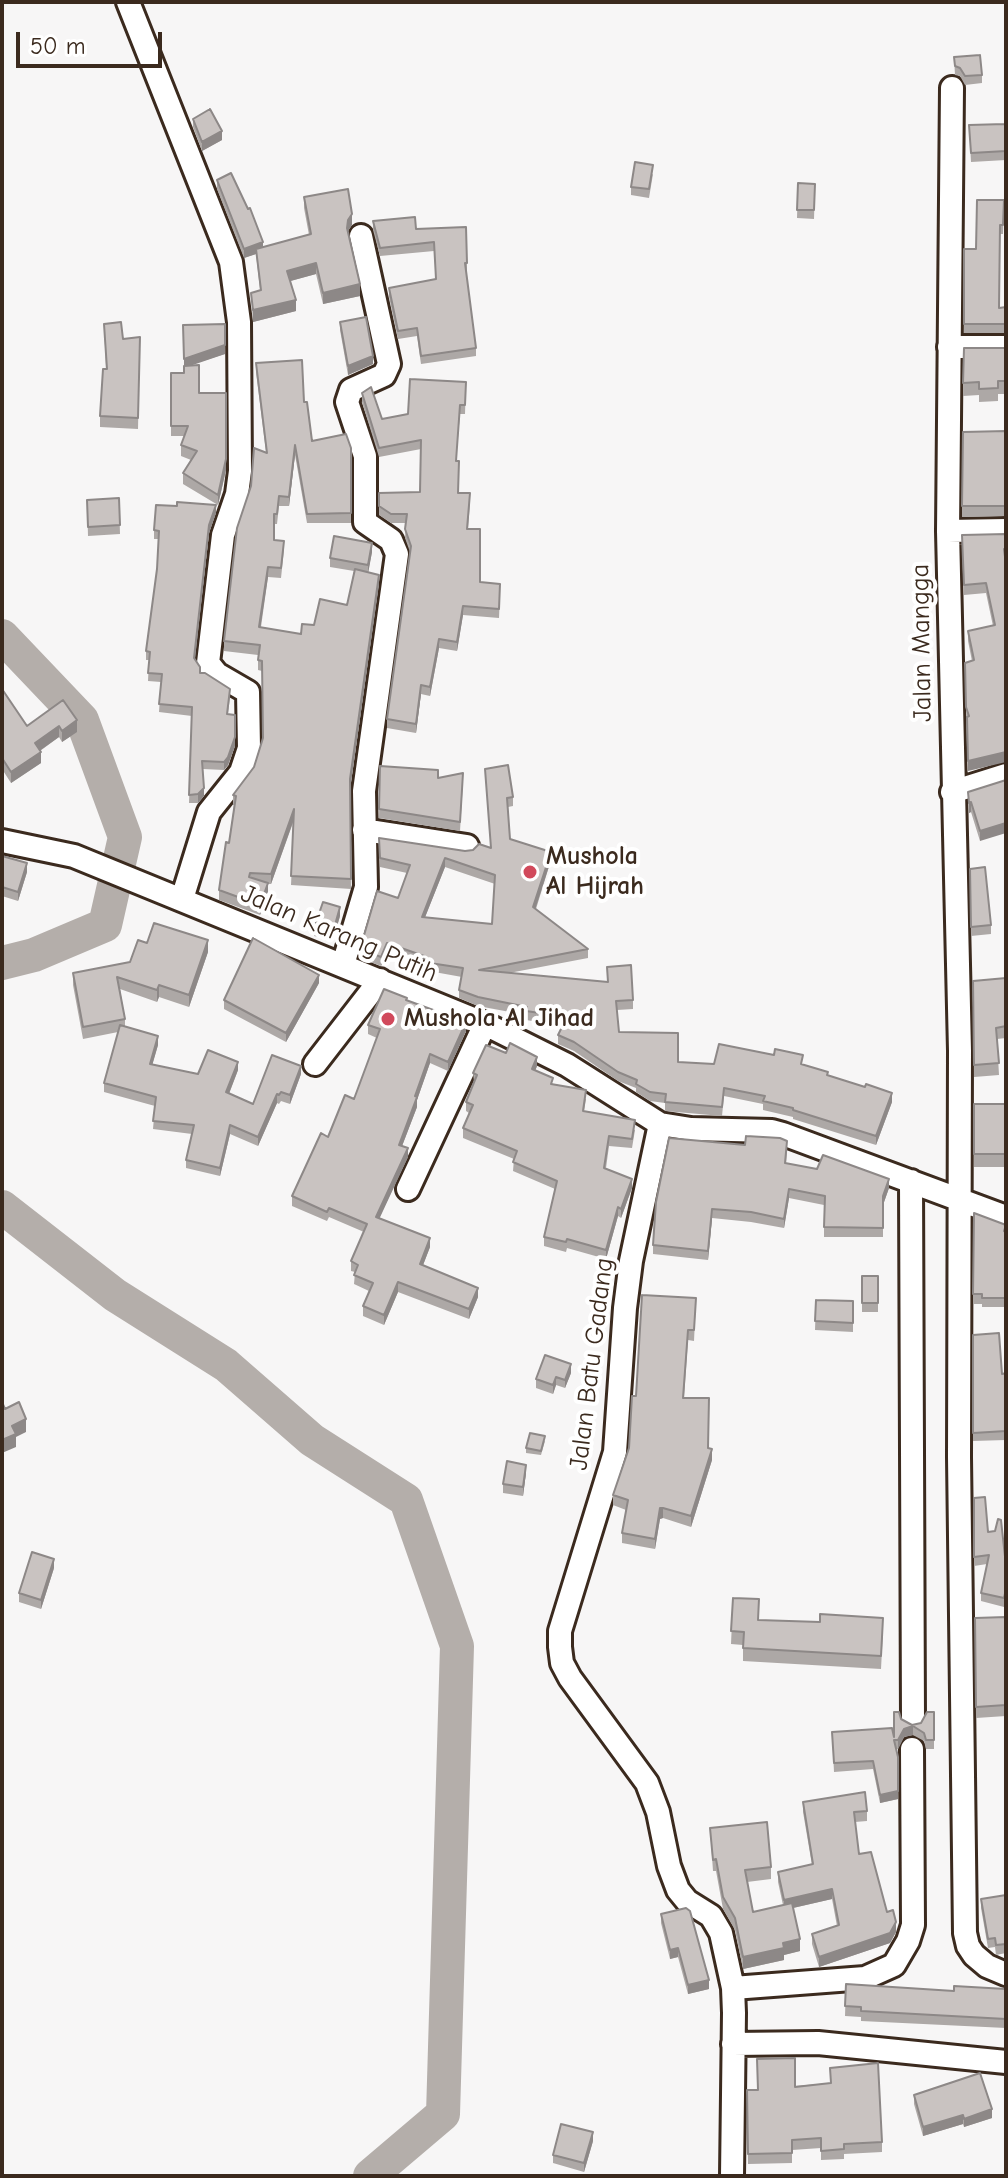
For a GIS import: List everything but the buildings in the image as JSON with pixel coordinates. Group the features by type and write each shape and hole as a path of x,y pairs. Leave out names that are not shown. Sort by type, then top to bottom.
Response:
{"street":[{"path":"128,2 231,262 239,322 239,484 223,535 208,663 217,674 248,692 249,748 241,772 209,812 177,897"},
{"name":"Jalan Mangga","path":"952,88 948,531 960,1051 959,1457 965,1933 974,1955 987,1966 1006,1974"},
{"path":"343,965 366,887 364,791 397,554 391,540 365,522 365,456 347,402 351,390 384,375 389,364 361,236"},
{"path":"949,347 1006,347"},
{"path":"948,531 1006,530"},
{"path":"952,792 1006,775"},
{"path":"364,830 467,846"},
{"name":"Jalan Karang Putih","path":"2,841 74,856 485,1024 567,1065 660,1124 691,1129 772,1131 1006,1217"},
{"path":"315,1064 380,980"},
{"path":"408,1189 485,1024"},
{"name":"Jalan Batu Gadang","path":"660,1124 634,1247 625,1308 615,1452 560,1631 560,1647 562,1663 570,1678 647,1783 658,1812 669,1866 678,1890 717,1924 733,1988 732,2176"},
{"path":"911,1181 913,1720"},
{"path":"733,1988 865,1978 894,1965 913,1925 912,1749"},
{"path":"733,2044 818,2043 1006,2062"}],"waterway":[{"path":"2,636 82,720 125,837 105,925 34,955 2,963"},
{"path":"2,1207 115,1295 226,1365 312,1440 406,1500 457,1646 443,2114 370,2176"}],"place":[{"name":"Mushola Al Hijrah","path":"530,872"},
{"name":"Mushola Al Jihad","path":"388,1019"}]}
